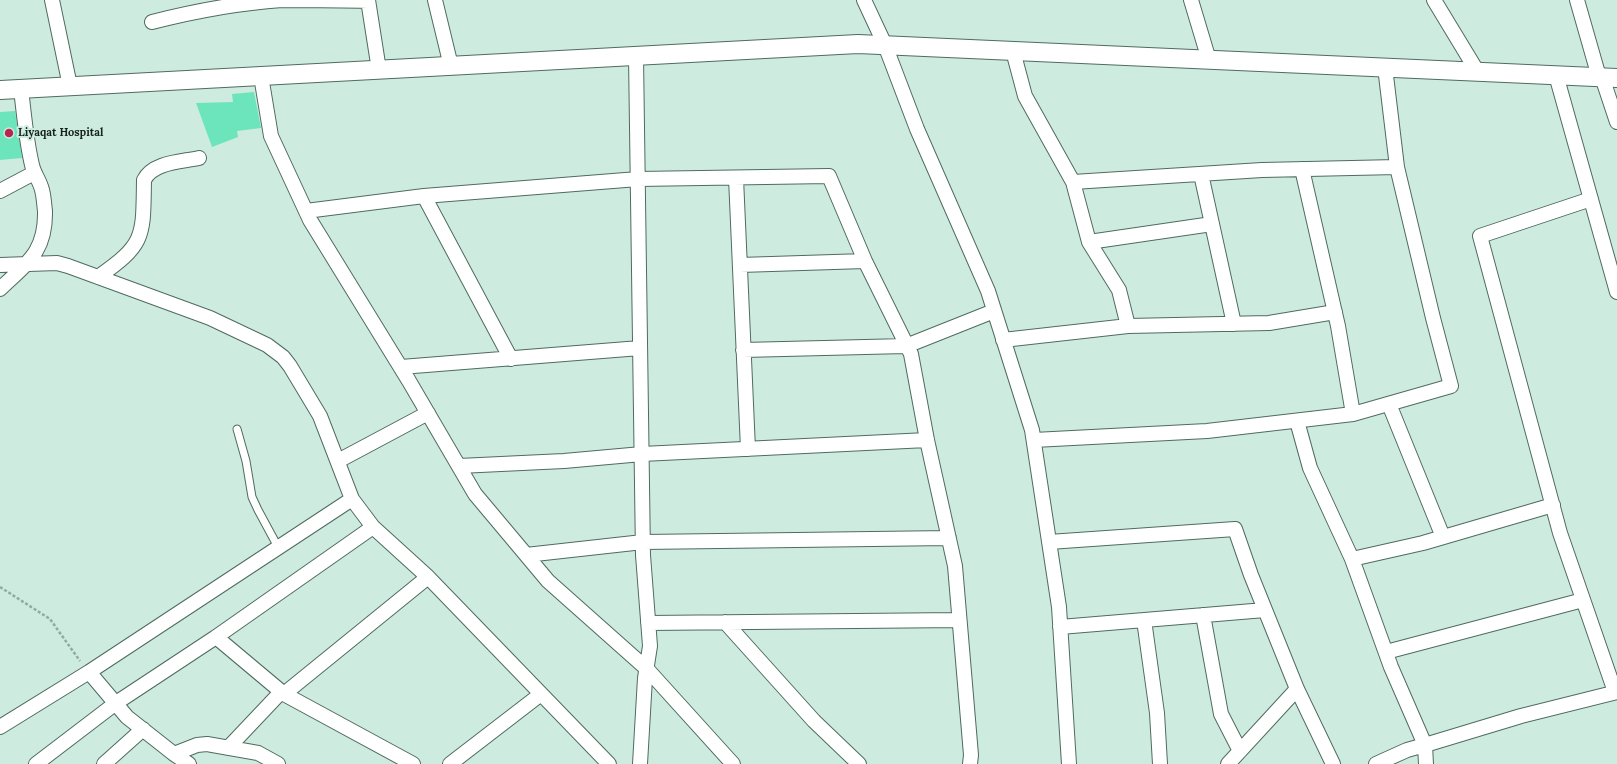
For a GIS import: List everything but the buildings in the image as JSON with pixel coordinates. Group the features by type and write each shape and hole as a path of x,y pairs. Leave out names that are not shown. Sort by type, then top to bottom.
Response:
{"street":[{"path":"52,0 70,86"},
{"path":"152,22 202,5 282,0 368,0 379,70"},
{"path":"435,0 451,66"},
{"path":"864,0 885,45 917,129 988,291 1032,430 1059,607 1069,764"},
{"path":"1191,0 1209,60"},
{"path":"1434,0 1477,71"},
{"path":"1577,0 1606,77 1617,122"},
{"path":"0,90 858,44 1606,77"},
{"path":"1013,50 1025,96 1073,182 1089,242 1118,290 1128,326"},
{"path":"636,56 643,542 650,646 640,764"},
{"path":"1034,440 1207,431 1353,414 1451,386 1433,318 1398,167 1385,67"},
{"path":"1556,75 1617,292"},
{"path":"261,76 271,136 306,211 475,494 548,581 647,669 733,764"},
{"path":"0,289 27,263 37,251 42,240 45,224 44,197 42,188 34,173 32,165 21,89"},
{"path":"98,277 120,262 138,241 142,231 144,180 147,175 152,170 160,166 199,158"},
{"path":"1073,182 1262,170 1398,167"},
{"path":"1302,169 1335,312 1353,414"},
{"path":"0,191 34,173"},
{"path":"1201,174 1234,324"},
{"path":"306,211 424,196 638,179 829,176 865,261 911,354 927,440 955,566 971,756 970,764"},
{"path":"736,178 748,449"},
{"path":"424,196 511,359"},
{"path":"1376,764 1407,750 1520,716 1616,692 1560,533 1480,236 1591,199"},
{"path":"1089,242 1212,224"},
{"path":"740,265 865,261"},
{"path":"0,266 27,263 57,263 210,318 267,344 276,350 290,366 320,416 352,499 373,526 428,577 609,764"},
{"path":"743,350 906,346 994,311"},
{"path":"1004,340 1128,326 1269,323 1335,312"},
{"path":"401,368 640,348"},
{"path":"1389,404 1443,537"},
{"path":"338,461 428,413"},
{"path":"1297,420 1310,468 1352,559 1386,652 1425,745 1426,764"},
{"path":"459,466 564,461 642,454 927,440"},
{"path":"0,727 89,672 352,499"},
{"path":"1352,559 1443,537 1553,506"},
{"path":"36,764 116,703 216,637 373,526"},
{"path":"1049,542 1235,529 1265,610 1297,689 1333,764"},
{"path":"526,555 643,542 949,538"},
{"path":"228,748 282,693 428,577"},
{"path":"1386,652 1583,600"},
{"path":"1060,627 1265,610"},
{"path":"1203,615 1221,714 1240,751"},
{"path":"648,623 959,620"},
{"path":"1144,620 1157,713 1160,764"},
{"path":"725,622 814,721 859,764"},
{"path":"216,637 282,693 413,764"},
{"path":"89,672 127,717 143,729 173,758 189,764"},
{"path":"1228,764 1297,689"},
{"path":"450,764 541,694"},
{"path":"104,764 143,729"},
{"path":"173,758 202,744 258,753 278,764"}],"lane":[{"path":"237,429 246,461 252,497 278,547"}],"path":[{"path":"0,587 50,619 89,672"}],"place":[{"name":"Liyaqat Hospital","path":"9,133"}]}
